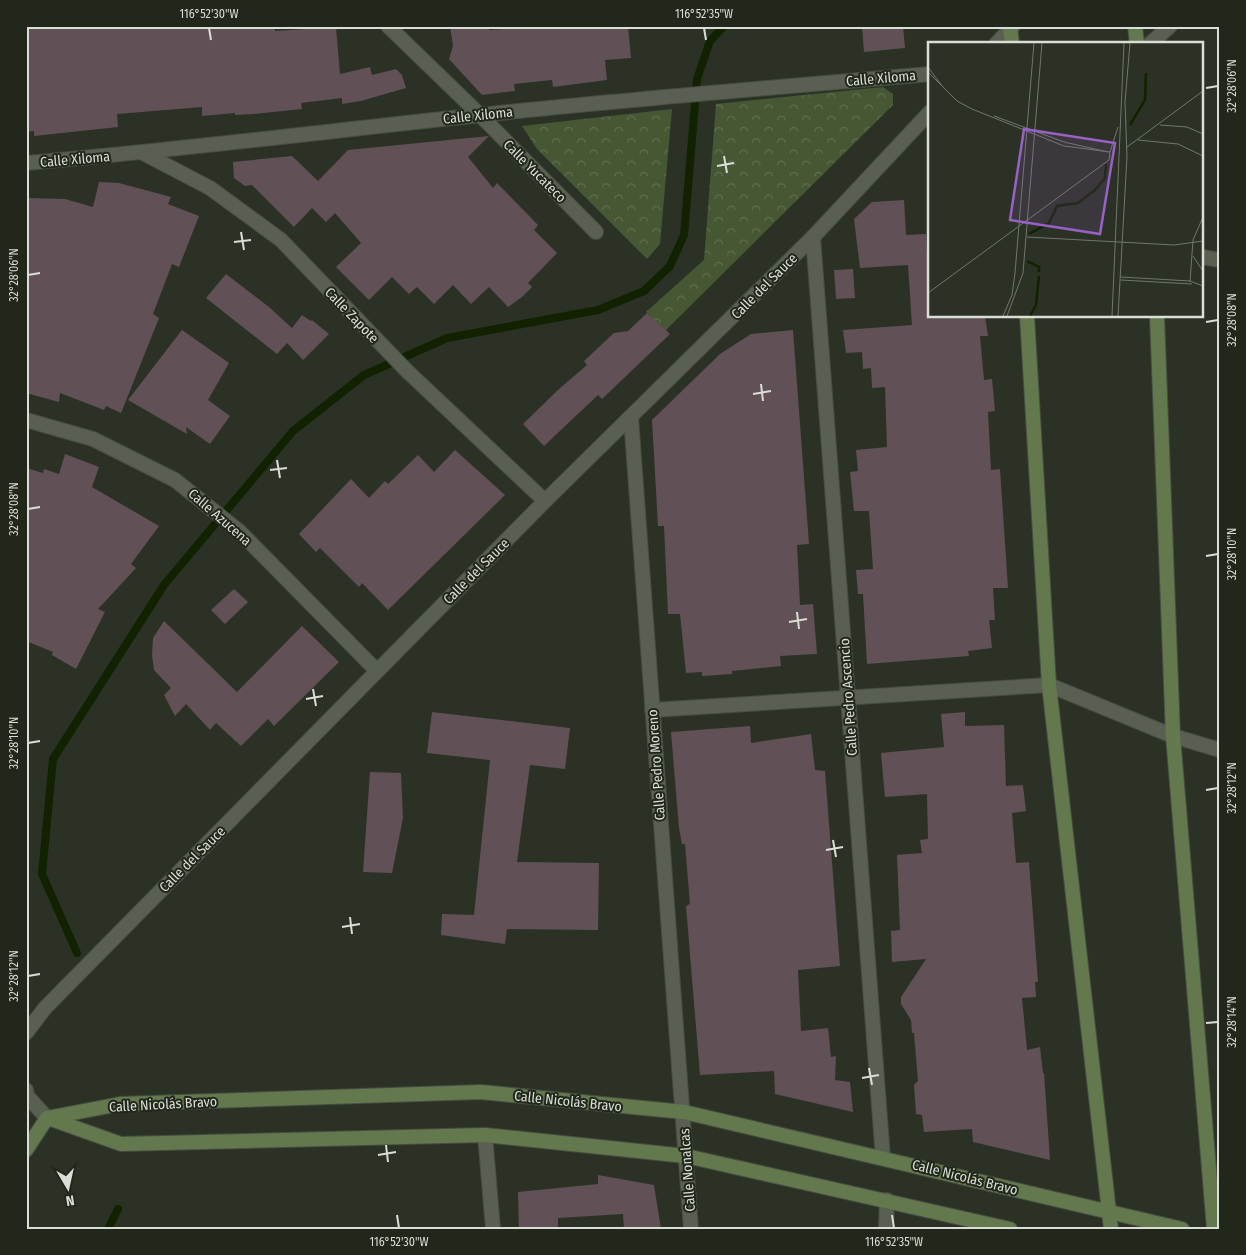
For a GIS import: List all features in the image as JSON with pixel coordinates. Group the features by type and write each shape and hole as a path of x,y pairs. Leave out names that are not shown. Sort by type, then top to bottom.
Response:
{"main road":[{"path":"1135,26 1137,42"},
{"path":"1012,27 1012,42"},
{"path":"1027,318 1049,685 1111,1229"},
{"path":"1157,318 1173,736 1214,1229"},
{"name":"Calle Nicolás Bravo","path":"48,1118 120,1104 481,1092 684,1112 1182,1229"},
{"path":"26,1150 48,1118 121,1144 485,1135 686,1156 1010,1229"}],"street":[{"name":"Calle Yucateco","path":"388,26 480,115 596,232"},
{"path":"1152,42 1170,26"},
{"path":"998,42 1012,27"},
{"name":"Calle Xiloma","path":"26,163 143,153 675,95 928,74"},
{"name":"Calle del Sauce","path":"26,1033 45,1008 545,501 813,237 928,114"},
{"name":"Calle Zapote","path":"143,153 210,188 281,240 407,371 545,501"},
{"name":"Calle Pedro Ascencio","path":"813,237 884,1158"},
{"path":"1204,257 1220,260"},
{"name":"Calle Pedro Moreno","path":"631,418 684,1112"},
{"name":"Calle Azucena","path":"26,420 93,439 175,480 239,530 377,671"},
{"path":"652,710 1049,685 1173,736 1220,750"},
{"path":"26,1090 27,1096 48,1118"},
{"name":"Calle Nonalcas","path":"684,1112 691,1229"},
{"path":"485,1135 493,1229"},
{"path":"886,1229 887,1200"}],"green space":[{"path":"883,87 893,94 893,105 665,331 646,312 704,260 716,104"},
{"path":"672,109 660,244 647,259 537,149 522,126"}],"building":[{"path":"26,26 275,26 275,31 336,27 340,74 370,67 372,75 396,69 402,75 406,88 361,101 342,104 342,98 301,103 302,109 254,114 235,115 235,113 202,116 202,107 117,114 118,127 34,136 34,131 26,132 26,45 28,44"},
{"path":"450,26 490,26 489,30 542,26 628,26 631,58 605,60 607,80 553,87 552,80 514,84 515,91 482,95 449,59 453,46"},
{"path":"862,26 903,26 905,48 864,52"},
{"path":"489,136 468,157 493,188 497,183 538,225 534,230 557,253 528,283 532,287 508,307 489,287 471,304 453,285 434,304 417,287 409,294 392,277 369,300 336,267 361,243 335,213 326,222 312,208 294,227 252,185 245,186 234,178 233,162 292,156 318,181 348,150"},
{"path":"99,182 119,183 171,197 168,204 199,216 179,267 172,264 153,314 159,318 121,413 106,406 104,410 60,393 59,402 26,393 26,198 65,199 93,207"},
{"path":"904,200 906,235 926,234 928,318 985,318 988,336 980,336 984,380 992,379 995,411 988,412 991,470 1000,469 1008,588 993,588 995,620 989,620 992,648 968,651 969,656 867,664 863,594 858,594 856,570 873,569 869,511 854,511 850,472 858,471 856,450 887,447 885,387 872,388 871,368 863,369 862,352 846,353 843,330 912,325 908,265 860,268 854,219 872,202"},
{"path":"853,269 855,298 836,299 834,270"},
{"path":"226,274 269,307 292,328 302,315 312,320 329,334 303,360 287,343 277,354 206,298"},
{"path":"647,313 670,334 602,399 598,395 544,446 523,424 587,365 584,361 614,333 628,331"},
{"path":"182,330 229,363 208,400 230,416 210,444 186,427 187,434 128,400"},
{"path":"793,330 809,544 797,545 800,605 813,604 817,654 780,656 781,666 732,671 732,674 702,676 702,672 686,673 680,614 668,614 664,526 658,526 652,420 720,354 751,334"},
{"path":"455,450 505,495 388,610 362,583 359,587 320,548 316,552 299,534 351,479 369,498 385,481 388,484 418,455 434,472"},
{"path":"65,454 99,467 92,487 159,526 131,564 136,568 98,609 105,612 76,669 52,655 53,652 26,641 26,468 43,473 44,469 59,474"},
{"path":"234,589 248,602 225,624 211,610"},
{"path":"164,621 237,692 302,626 339,662 274,726 268,719 241,746 216,723 210,730 186,704 175,716 164,695 171,688 154,670 152,655 153,638"},
{"path":"432,712 570,728 565,769 530,765 517,862 599,863 598,930 507,929 505,944 441,935 442,914 474,915 490,760 427,753"},
{"path":"965,712 965,726 1004,725 1006,786 1023,785 1026,811 1012,813 1016,863 1029,862 1038,982 1035,982 1036,997 1022,998 1027,1050 1040,1047 1044,1073 1050,1160 973,1142 972,1129 924,1132 922,1115 916,1114 914,1085 918,1081 914,1033 912,1033 911,1020 901,1004 901,997 926,959 892,962 891,931 900,930 897,855 922,853 920,840 928,839 927,794 885,797 881,753 944,747 941,714"},
{"path":"750,726 751,743 811,734 815,770 825,771 840,966 798,970 801,1031 828,1028 831,1057 836,1056 835,1080 850,1082 853,1112 775,1094 774,1071 700,1075 686,906 690,904 685,844 682,844 679,828 671,732"},
{"path":"370,772 401,773 403,818 392,873 363,872"},
{"path":"598,1175 654,1185 661,1229 624,1229 623,1214 558,1218 558,1229 519,1229 518,1192 598,1184"}],"waterway":[{"path":"77,953 42,874 53,759 164,585 293,431 364,375 447,338 598,310 644,291 670,266 684,235 697,79 710,41 724,26"},
{"path":"108,1229 118,1209"}]}
